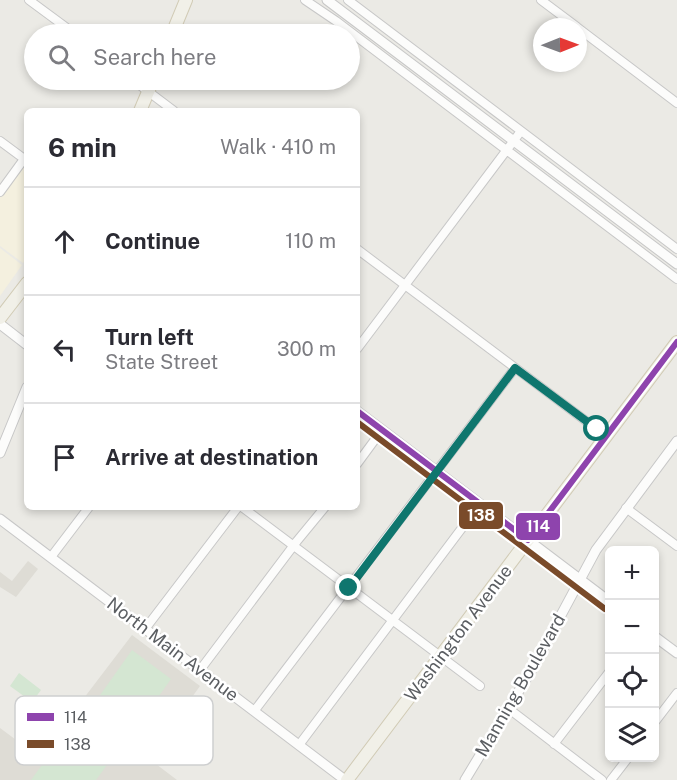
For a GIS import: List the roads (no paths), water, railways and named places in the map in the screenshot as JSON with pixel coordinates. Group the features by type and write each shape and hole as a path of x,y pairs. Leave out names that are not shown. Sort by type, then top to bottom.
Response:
{"main road":[{"path":"176,24 186,0"},
{"path":"141,108 149,90"},
{"path":"0,318 24,287"},
{"name":"Washington Avenue","path":"346,780 677,342"}],"street":[{"path":"29,0 61,24"},
{"path":"305,0 340,24"},
{"path":"327,0 677,264"},
{"path":"542,0 566,18"},
{"path":"336,21 349,1 677,249"},
{"path":"587,34 677,103"},
{"path":"360,39 677,279"},
{"path":"412,79 427,60"},
{"path":"155,90 171,108"},
{"path":"360,345 521,131"},
{"path":"0,141 24,159"},
{"path":"0,192 24,162"},
{"path":"591,214 605,195"},
{"path":"360,251 606,436"},
{"path":"0,324 24,343"},
{"path":"255,710 515,368"},
{"path":"0,453 24,394"},
{"path":"360,413 606,600"},
{"path":"360,460 382,430"},
{"name":"Manning Boulevard","path":"465,780 538,660 579,579 603,539 677,442"},
{"path":"298,745 480,504"},
{"path":"626,508 677,546"},
{"path":"51,557 87,510"},
{"path":"145,629 238,510"},
{"path":"244,510 480,686"},
{"path":"200,670 323,510"},
{"name":"North Main Avenue","path":"0,519 346,780"},
{"path":"659,639 677,652"},
{"path":"554,744 605,676"},
{"path":"659,716 677,693"},
{"path":"509,709 602,780"},
{"path":"611,780 625,762"}]}
